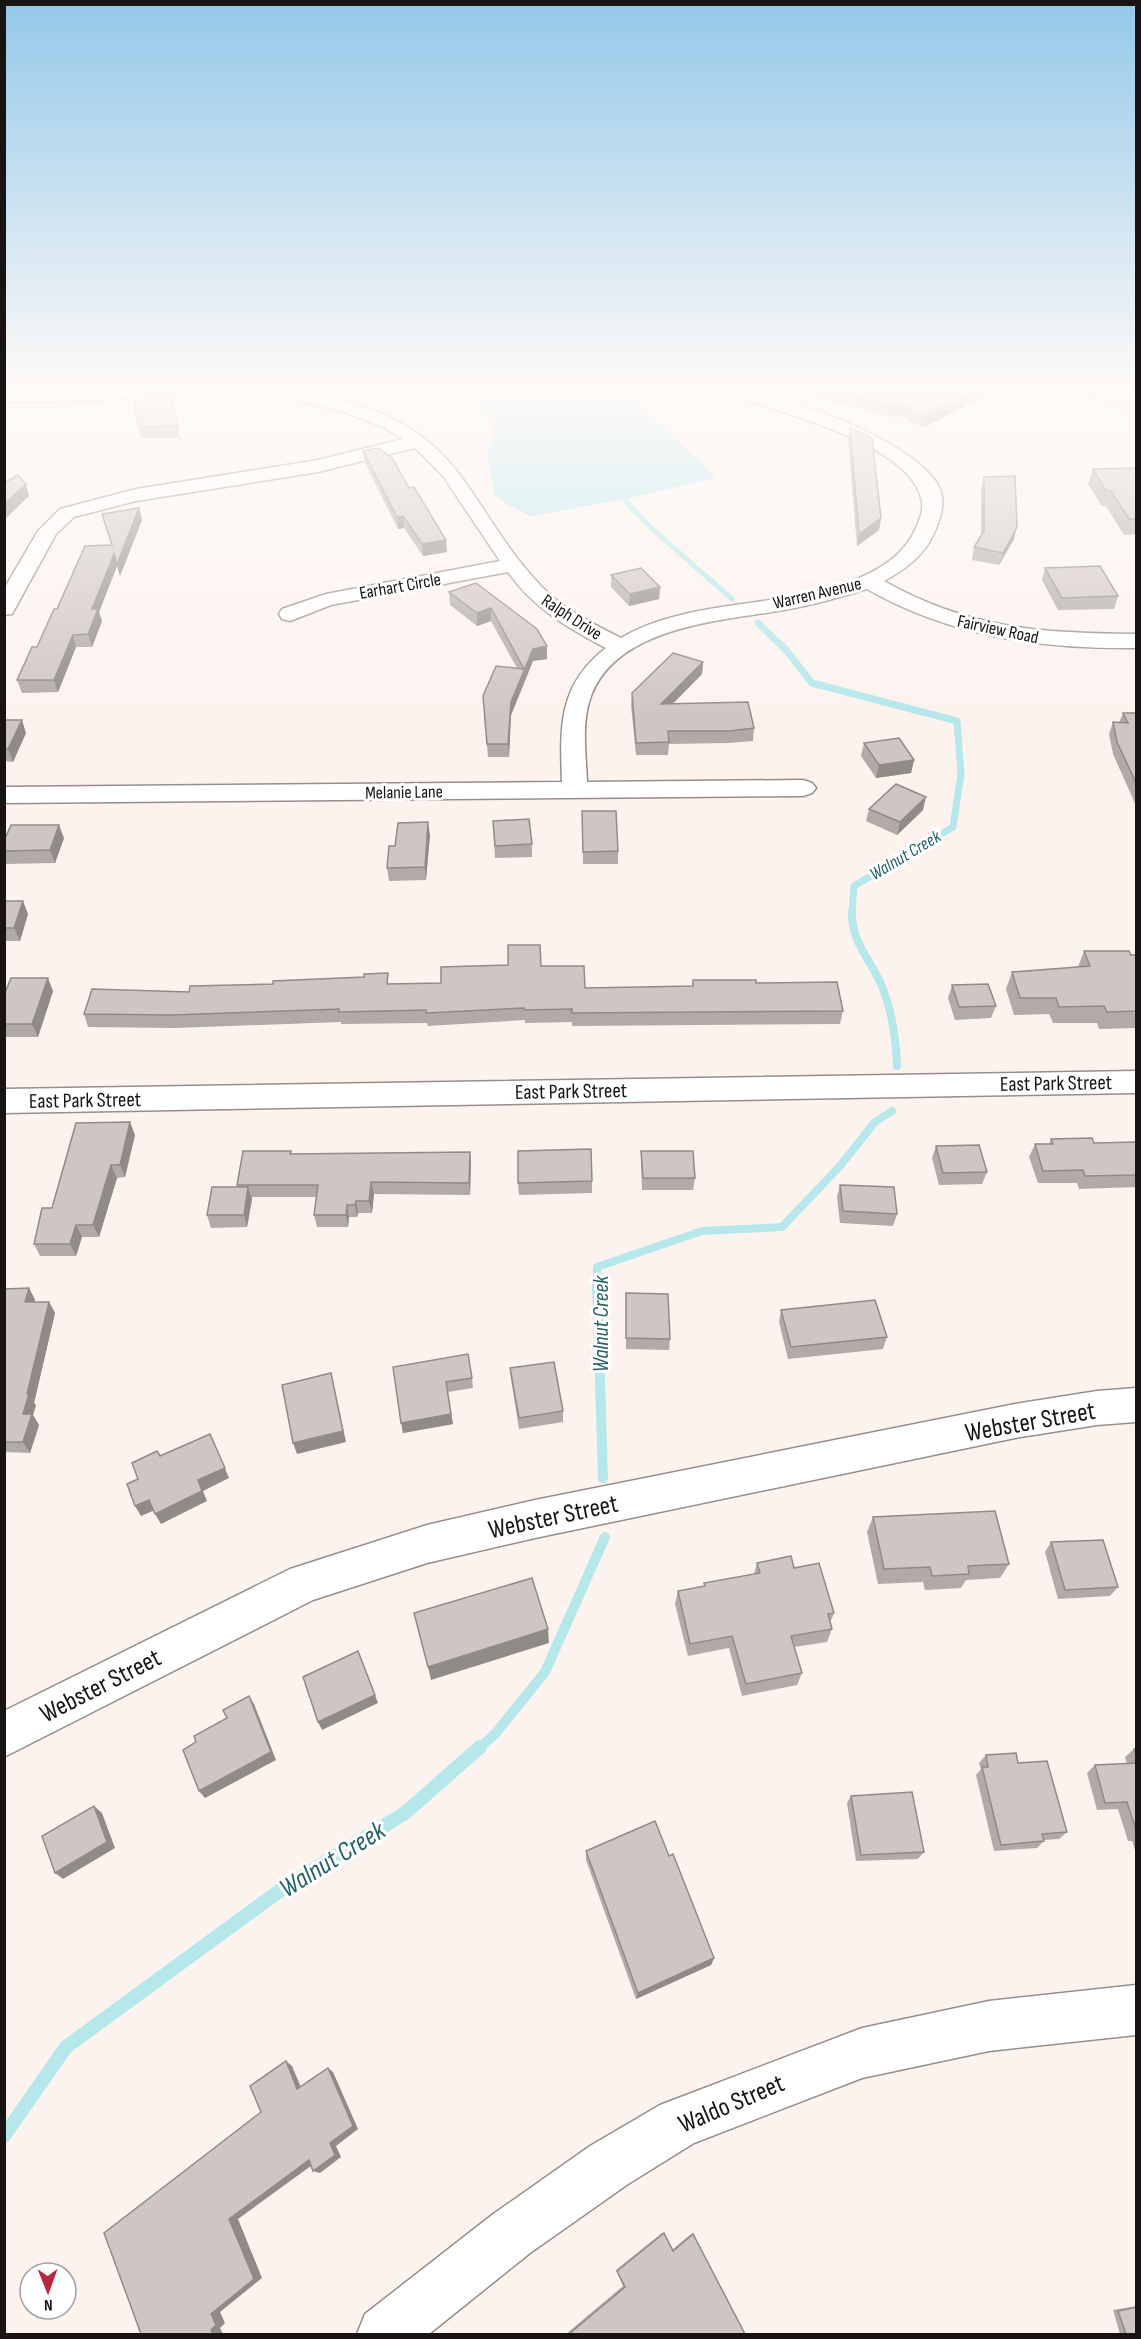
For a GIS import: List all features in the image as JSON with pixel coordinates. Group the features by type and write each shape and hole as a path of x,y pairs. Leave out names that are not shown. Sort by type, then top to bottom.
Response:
{"street":[{"path":"4,609 48,531 67,513 111,500"},
{"name":"Ralph Drive","path":"468,500 513,565 545,602 577,624 622,647"},
{"name":"Warren Avenue","path":"575,789 573,724 579,695 597,669 622,647 647,633 689,618 823,595 869,581 907,557 928,533 934,508 932,500"},
{"name":"Earhart Circle","path":"290,614 327,600 513,565"},
{"name":"Fairview Road","path":"869,581 913,606 984,629 1038,638 1137,640"},
{"name":"Melanie Lane","path":"4,795 803,788"},
{"name":"East Park Street","path":"4,1101 1137,1082"},
{"name":"Webster Street","path":"4,1734 304,1583 427,1544 535,1519 1015,1421 1097,1408 1137,1405"},
{"name":"Waldo Street","path":"385,2334 511,2234 609,2165 678,2123 842,2059 872,2050 989,2026 1137,2010"}],"water":[{"path":"501,500 620,500 531,516"}],"building":[{"path":"388,500 422,500 446,540 422,544 403,516 397,517"},
{"path":"856,500 879,500 881,518 859,534"},
{"path":"984,500 1016,500 1017,527 1003,553 974,547 984,531"},
{"path":"1117,500 1137,500 1137,519 1129,519"},
{"path":"139,508 117,564 114,554 92,609 98,609 88,634 73,635 54,680 17,680 32,647 37,647 54,609 57,609 85,546 112,545 102,514"},
{"path":"1100,566 1118,596 1062,598 1045,568"},
{"path":"641,568 660,587 630,594 611,575"},
{"path":"476,583 537,629 547,646 533,649 511,702 508,744 487,744 483,696 496,666 524,669 491,608 477,613 449,592"},
{"path":"673,653 703,662 661,704 748,702 754,728 730,731 668,731 669,742 636,743 632,693"},
{"path":"1123,713 1137,713 1137,785 1117,742 1113,722 1128,723"},
{"path":"4,720 22,720 8,749 4,749"},
{"path":"899,738 914,760 879,765 864,743"},
{"path":"896,784 926,797 900,822 869,809"},
{"path":"582,811 616,811 618,851 583,852"},
{"path":"529,819 532,844 495,846 493,821"},
{"path":"428,822 425,867 387,868 389,846 395,846 398,823"},
{"path":"11,825 59,825 50,850 4,851 4,841"},
{"path":"4,901 23,901 14,928 4,928"},
{"path":"508,945 540,945 541,966 584,966 585,988 693,986 693,980 756,980 756,983 837,982 843,1011 572,1013 572,1009 524,1010 524,1008 426,1013 426,1010 339,1012 339,1009 171,1015 84,1014 92,989 189,992 190,986 273,984 273,981 364,977 364,974 388,973 387,984 441,983 441,967 508,965"},
{"path":"1084,951 1129,951 1131,955 1137,955 1137,1011 1107,1012 1104,1006 1059,1007 1056,998 1020,998 1012,972 1090,966"},
{"path":"11,978 48,978 32,1024 4,1024 4,995"},
{"path":"988,984 996,1006 959,1007 952,985"},
{"path":"130,1122 120,1165 111,1165 93,1225 76,1225 70,1244 34,1244 42,1208 52,1208 76,1123"},
{"path":"1092,1138 1094,1143 1137,1142 1137,1175 1085,1176 1083,1170 1043,1171 1035,1144 1053,1144 1051,1139"},
{"path":"979,1145 987,1172 943,1173 936,1146"},
{"path":"591,1149 592,1181 518,1183 518,1151"},
{"path":"243,1151 291,1151 290,1154 470,1152 469,1183 371,1182 369,1201 356,1201 355,1205 347,1205 346,1215 314,1215 318,1185 237,1185"},
{"path":"641,1151 693,1151 695,1178 643,1178"},
{"path":"840,1185 894,1187 897,1214 843,1211"},
{"path":"212,1187 248,1187 244,1215 207,1215"},
{"path":"29,1288 25,1302 49,1302 23,1414 32,1414 23,1442 4,1442 4,1289"},
{"path":"626,1293 668,1294 670,1339 626,1338"},
{"path":"875,1300 887,1337 791,1347 781,1310"},
{"path":"468,1354 472,1378 446,1382 451,1414 401,1423 393,1367"},
{"path":"554,1362 563,1411 519,1418 510,1368"},
{"path":"331,1373 343,1431 293,1443 282,1385"},
{"path":"210,1434 225,1468 198,1480 202,1491 155,1514 149,1500 135,1506 127,1484 138,1479 132,1463 157,1451 160,1456"},
{"path":"995,1511 1009,1564 968,1566 969,1574 932,1576 930,1567 884,1569 873,1517"},
{"path":"1103,1540 1118,1587 1065,1590 1051,1542"},
{"path":"791,1556 794,1568 819,1563 834,1613 828,1614 832,1629 791,1636 802,1673 746,1684 732,1636 690,1644 678,1591 705,1586 704,1583 760,1573 757,1563"},
{"path":"532,1578 548,1629 428,1667 414,1613"},
{"path":"358,1651 375,1695 318,1722 303,1677"},
{"path":"249,1696 271,1752 199,1791 183,1750 196,1742 194,1736 227,1718 223,1710"},
{"path":"1016,1753 1018,1763 1047,1761 1067,1832 1042,1834 1044,1841 1001,1845 982,1767 988,1767 986,1755"},
{"path":"1137,1763 1137,1833 1127,1802 1105,1803 1095,1765"},
{"path":"912,1792 924,1852 861,1855 851,1796"},
{"path":"94,1806 107,1842 55,1873 42,1836"},
{"path":"655,1821 669,1856 673,1854 714,1958 638,1993 586,1851"},
{"path":"286,2061 297,2089 328,2068 353,2126 330,2143 335,2155 313,2171 309,2160 229,2219 254,2279 211,2314 216,2325 211,2330 213,2334 141,2334 104,2233 261,2112 250,2086"},
{"path":"664,2233 673,2251 693,2234 745,2334 569,2334 625,2287 617,2271"},
{"path":"1137,2307 1137,2334 1126,2334 1118,2311"}],"waterway":[{"name":"Walnut Creek","path":"625,500 650,527 732,599"},
{"name":"Walnut Creek","path":"758,623 786,650 812,683 957,721 961,774 953,827 854,886 852,912"},
{"name":"Walnut Creek","path":"852,912 858,941 881,984 891,1014 897,1066"},
{"name":"Walnut Creek","path":"597,1281 597,1267 702,1231 782,1227 840,1166 875,1122 892,1111"},
{"name":"Walnut Creek","path":"597,1281 603,1478"},
{"name":"Walnut Creek","path":"478,1749 495,1734 545,1672 605,1537"},
{"name":"Walnut Creek","path":"4,2136 66,2047 282,1889 405,1813 480,1747"}]}
